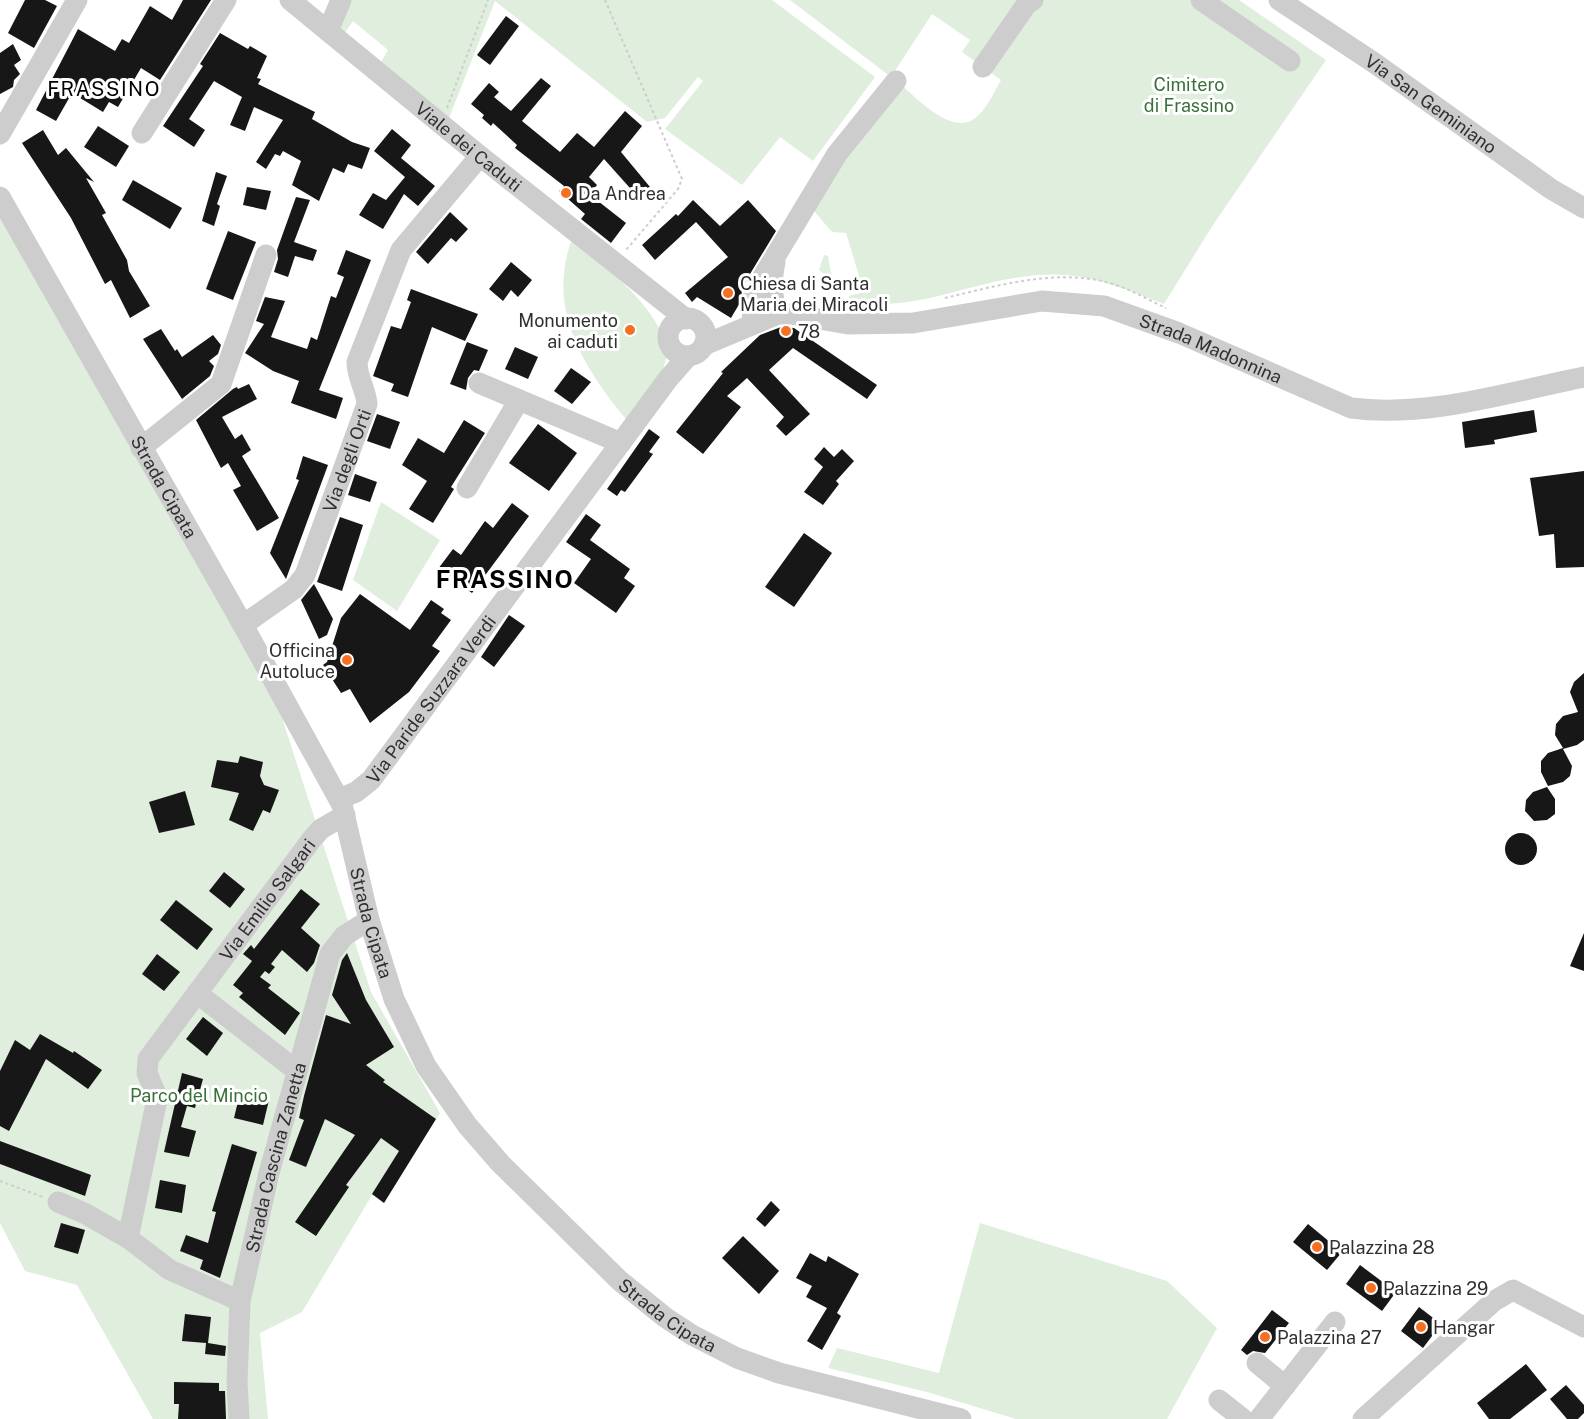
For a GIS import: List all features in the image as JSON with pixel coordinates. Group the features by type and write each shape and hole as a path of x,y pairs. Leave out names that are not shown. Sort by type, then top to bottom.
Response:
{"street":[{"path":"0,134 77,0"},
{"path":"142,133 226,0"},
{"name":"Viale dei Caduti","path":"290,0 648,291 687,338"},
{"path":"328,31 341,0"},
{"path":"1201,0 1290,61"},
{"name":"Via San Geminiano","path":"1279,0 1373,62 1551,189 1584,208"},
{"path":"983,67 1028,2"},
{"path":"742,328 754,294 837,154 896,81"},
{"name":"Via degli Orti","path":"243,625 294,590 305,575 367,404 367,396 358,377 357,363 397,257 480,156"},
{"name":"Strada Cipata","path":"0,197 243,625 342,807 383,968 406,1027 426,1066 454,1109 500,1163 642,1300 692,1335 759,1367 961,1419"},
{"path":"141,448 221,384 266,255"},
{"path":"687,338 742,328 778,314 773,302 771,279 775,259"},
{"name":"Strada Madonnina","path":"778,314 791,314 831,322 912,322 1042,300 1104,306 1179,333 1334,402 1351,408 1382,412 1423,409 1584,377"},
{"name":"Via Paride Suzzara Verdi","path":"342,807 371,780 621,443 668,379 687,338"},
{"path":"479,383 621,443"},
{"path":"467,488 519,400"},
{"name":"Via Emilio Salgari","path":"128,1238 156,1104 155,1092 146,1070 148,1059 312,840 342,807"},
{"name":"Strada Cascina Zanetta","path":"239,1419 237,1382 240,1301 269,1173 330,954 344,936 369,920"},
{"path":"196,993 297,1071"},
{"path":"58,1202 84,1212 128,1238 170,1270 240,1301"},
{"path":"1363,1419 1494,1302 1513,1290 1584,1328"},
{"path":"1259,1419 1335,1323"},
{"path":"1257,1363 1285,1386"},
{"path":"1219,1400 1243,1419"}],"path":[{"path":"442,125 488,0"},
{"path":"605,0 682,179 678,189 614,263"},
{"path":"0,1182 58,1202"}],"green space":[{"path":"348,0 772,0 875,77 813,161 780,137 742,185 665,129 703,81 698,77 665,118 647,122 495,1 449,118 380,64 388,50 353,21 344,34 335,26"},
{"name":"Cimitero di Frassino","path":"790,0 1239,0 1326,60 1213,225 1164,304 1091,279 1049,274 997,281 909,302 878,305 847,304 849,296 864,292 846,233 832,232 814,211 820,194 901,85 945,119 965,123 974,119 982,111 1001,80 962,52 970,40 932,14 891,77"},
{"name":"Parco del Mincio","path":"0,194 285,720 283,721 371,992 440,1113 384,1203 372,1195 302,1312 260,1333 268,1419 153,1419 77,1285 25,1271 0,1223"},
{"path":"572,239 634,294 659,329 666,347 665,363 658,378 626,419 596,379 583,357 566,313 563,289 565,264"},
{"path":"824,255 828,256 831,273 826,276 819,270"},
{"path":"381,502 440,540 397,611 353,580"},
{"path":"980,1223 1167,1281 1217,1328 1167,1419 1016,1419 927,1392 828,1368 837,1348 939,1373"}],"building":[{"path":"25,0 45,0 57,6 34,48 8,33"},
{"path":"183,0 211,0 160,80 141,68 118,107 109,102 103,112 72,93 56,121 36,110 78,29 115,51 122,39 129,43 150,6 172,20"},
{"path":"506,16 519,26 490,65 477,55"},
{"path":"220,33 248,49 250,46 267,56 257,78 261,79 258,84 315,112 312,119 352,142 370,148 362,169 348,164 344,173 333,168 319,201 292,185 301,161 283,151 280,156 275,154 266,169 256,162 283,120 254,107 245,131 230,125 242,97 214,81 189,119 205,130 194,147 163,126 203,66 200,64"},
{"path":"13,44 21,60 14,65 20,74 14,80 13,87 0,94 0,53"},
{"path":"541,78 551,86 522,121 560,152 577,133 594,147 625,111 642,126 621,152 650,187 638,197 604,159 589,177 597,185 589,194 626,223 611,243 581,219 585,214 559,191 564,186 515,148 517,145 493,123 491,126 482,118 484,115 471,104 489,83 499,92 494,97 511,111"},
{"path":"98,126 129,146 116,167 84,147"},
{"path":"392,129 411,145 401,158 435,186 418,206 404,194 383,229 359,215 373,193 386,200 405,177 374,151"},
{"path":"43,130 58,155 66,148 94,182 86,178 106,213 102,215 127,260 129,271 150,306 130,318 111,280 105,284 71,218 22,143"},
{"path":"216,172 227,176 217,204 220,206 214,226 202,221"},
{"path":"133,180 182,208 170,229 122,200"},
{"path":"247,187 271,191 266,210 243,205"},
{"path":"296,197 310,200 294,242 317,250 313,261 295,256 288,277 274,272 278,259 277,250"},
{"path":"693,200 720,226 748,200 776,231 742,289 741,301 731,318 697,297 692,302 685,293 728,257 696,222 655,260 642,245 676,214 678,216"},
{"path":"450,212 468,229 456,242 451,238 428,264 416,252"},
{"path":"228,231 256,242 233,300 206,289"},
{"path":"346,250 371,260 319,390 343,398 336,419 291,403 299,381 273,371 245,353 264,324 256,321 265,297 285,301 271,337 307,349 311,337 317,340 331,296 336,298 344,277 337,274"},
{"path":"511,262 532,280 518,297 511,290 503,301 489,289"},
{"path":"411,289 478,314 465,341 432,327 408,397 391,391 394,384 373,376 391,326 401,329 411,302 407,300"},
{"path":"781,327 794,328 877,385 867,399 793,348 769,370 810,414 786,436 776,426 784,417 747,378 727,396 741,407 703,454 676,432 723,373 721,372 760,335"},
{"path":"161,329 175,351 177,349 182,357 213,335 221,345 218,354 209,361 214,366 210,376 182,399 143,339"},
{"path":"467,342 488,350 479,371 474,370 468,378 466,390 450,384"},
{"path":"515,347 538,357 528,379 505,369"},
{"path":"571,368 591,382 572,404 554,391"},
{"path":"249,384 257,399 222,417 235,439 242,434 251,450 242,456 279,518 257,531 233,490 241,486 228,463 221,468 196,420 233,389"},
{"path":"1534,410 1537,432 1494,440 1495,444 1465,448 1462,422"},
{"path":"377,414 400,422 390,449 367,441"},
{"path":"464,420 485,433 451,487 454,489 433,523 409,509 427,481 402,465 418,438 444,453"},
{"path":"538,424 577,453 549,491 509,463"},
{"path":"649,429 660,437 649,452 653,454 625,492 621,490 617,496 607,489"},
{"path":"824,447 834,457 842,449 854,461 836,481 839,484 823,505 804,492 823,467 814,459"},
{"path":"303,456 328,465 286,579 270,553 299,480 296,479"},
{"path":"1584,471 1584,567 1556,568 1554,534 1539,536 1530,478"},
{"path":"355,474 377,482 370,502 348,495"},
{"path":"512,503 529,516 472,593 438,569 453,549 461,555 485,521 493,528"},
{"path":"586,514 601,525 590,540 630,569 624,578 635,586 616,613 574,583 591,559 566,542"},
{"path":"340,517 363,525 342,591 317,582"},
{"path":"804,533 832,553 794,607 765,587"},
{"path":"314,584 333,619 327,635 319,639 301,600"},
{"path":"360,594 410,630 431,600 444,609 441,613 451,620 432,646 440,651 409,692 370,723 350,689 341,693 323,665 327,662 341,618"},
{"path":"509,615 525,626 494,667 481,657"},
{"path":"1584,673 1584,740 1577,745 1563,749 1572,766 1570,776 1563,782 1548,786 1541,772 1541,761 1548,753 1563,748 1555,735 1556,724 1563,716 1578,712 1570,692 1574,682"},
{"path":"240,756 263,762 260,776 264,785 279,790 270,813 263,810 253,831 229,820 239,793 211,787 217,760 238,763"},
{"path":"1547,787 1555,799 1555,814 1547,820 1534,821 1525,811 1526,800 1533,792"},
{"path":"185,791 195,825 159,833 149,802"},
{"path":"1521,833 1532,838 1537,849 1532,860 1521,865 1510,860 1505,849 1510,838"},
{"path":"224,872 245,889 230,908 209,891"},
{"path":"301,889 320,904 301,928 320,945 314,963 307,972 282,950 271,964 275,967 269,974 265,971 260,977 271,985 268,988 300,1013 285,1035 239,997 243,993 233,985 252,961 243,954 251,945 254,949"},
{"path":"176,900 213,929 197,950 160,920"},
{"path":"1584,933 1584,971 1570,966"},
{"path":"347,953 366,1000 394,1047 366,1065 385,1080 383,1082 436,1119 384,1203 372,1194 399,1151 381,1138 346,1185 349,1187 316,1236 295,1222 355,1135 325,1119 306,1167 289,1160 304,1120 299,1118 326,1015 351,1024 332,995 342,960"},
{"path":"157,954 180,972 164,991 142,974"},
{"path":"203,1017 223,1033 207,1056 186,1039"},
{"path":"40,1034 73,1053 74,1051 102,1070 88,1089 46,1059 9,1131 0,1126 0,1071 15,1040 30,1050"},
{"path":"182,1073 203,1079 195,1108 187,1106 181,1127 196,1131 189,1157 164,1152"},
{"path":"240,1093 269,1100 263,1125 234,1118"},
{"path":"0,1141 91,1175 85,1196 0,1164"},
{"path":"232,1144 257,1152 220,1278 200,1269 203,1260 180,1251 186,1235 208,1243 216,1212 212,1211"},
{"path":"160,1180 186,1185 182,1213 155,1208"},
{"path":"771,1201 780,1210 765,1227 756,1219"},
{"path":"61,1223 85,1230 78,1254 54,1247"},
{"name":"Palazzina 28","path":"1308,1224 1342,1252 1327,1270 1293,1242"},
{"path":"743,1236 779,1271 759,1294 722,1258"},
{"path":"810,1253 826,1262 828,1256 859,1274 837,1313 841,1316 822,1350 807,1341 827,1308 806,1297 812,1286 796,1278"},
{"name":"Palazzina 29","path":"1360,1265 1396,1292 1382,1311 1346,1284"},
{"name":"Hangar","path":"1419,1307 1441,1324 1423,1348 1401,1331"},
{"name":"Palazzina 27","path":"1272,1310 1289,1323 1265,1353 1253,1351 1247,1355 1241,1350"},
{"path":"185,1314 211,1317 208,1343 226,1346 225,1356 205,1354 206,1343 182,1341"},
{"path":"1526,1364 1547,1390 1510,1419 1489,1419 1477,1403"},
{"path":"174,1382 219,1383 219,1391 225,1391 226,1419 178,1419 179,1404 174,1404"},
{"path":"1566,1385 1584,1405 1584,1413 1578,1419 1567,1419 1550,1399"}],"place":[{"name":"Da Andrea","path":"566,193"},
{"name":"Chiesa di Santa Maria dei Miracoli","path":"728,293"},
{"name":"Monumento ai caduti","path":"630,330"},
{"name":"78","path":"786,331"},
{"name":"Officina Autoluce","path":"347,660"},
{"name":"Palazzina 28","path":"1317,1247"},
{"name":"Palazzina 29","path":"1371,1288"},
{"name":"Hangar","path":"1421,1327"},
{"name":"Palazzina 27","path":"1265,1337"}],"district":[{"name":"FRASSINO","path":"104,89"},
{"name":"FRASSINO","path":"505,579"}]}
